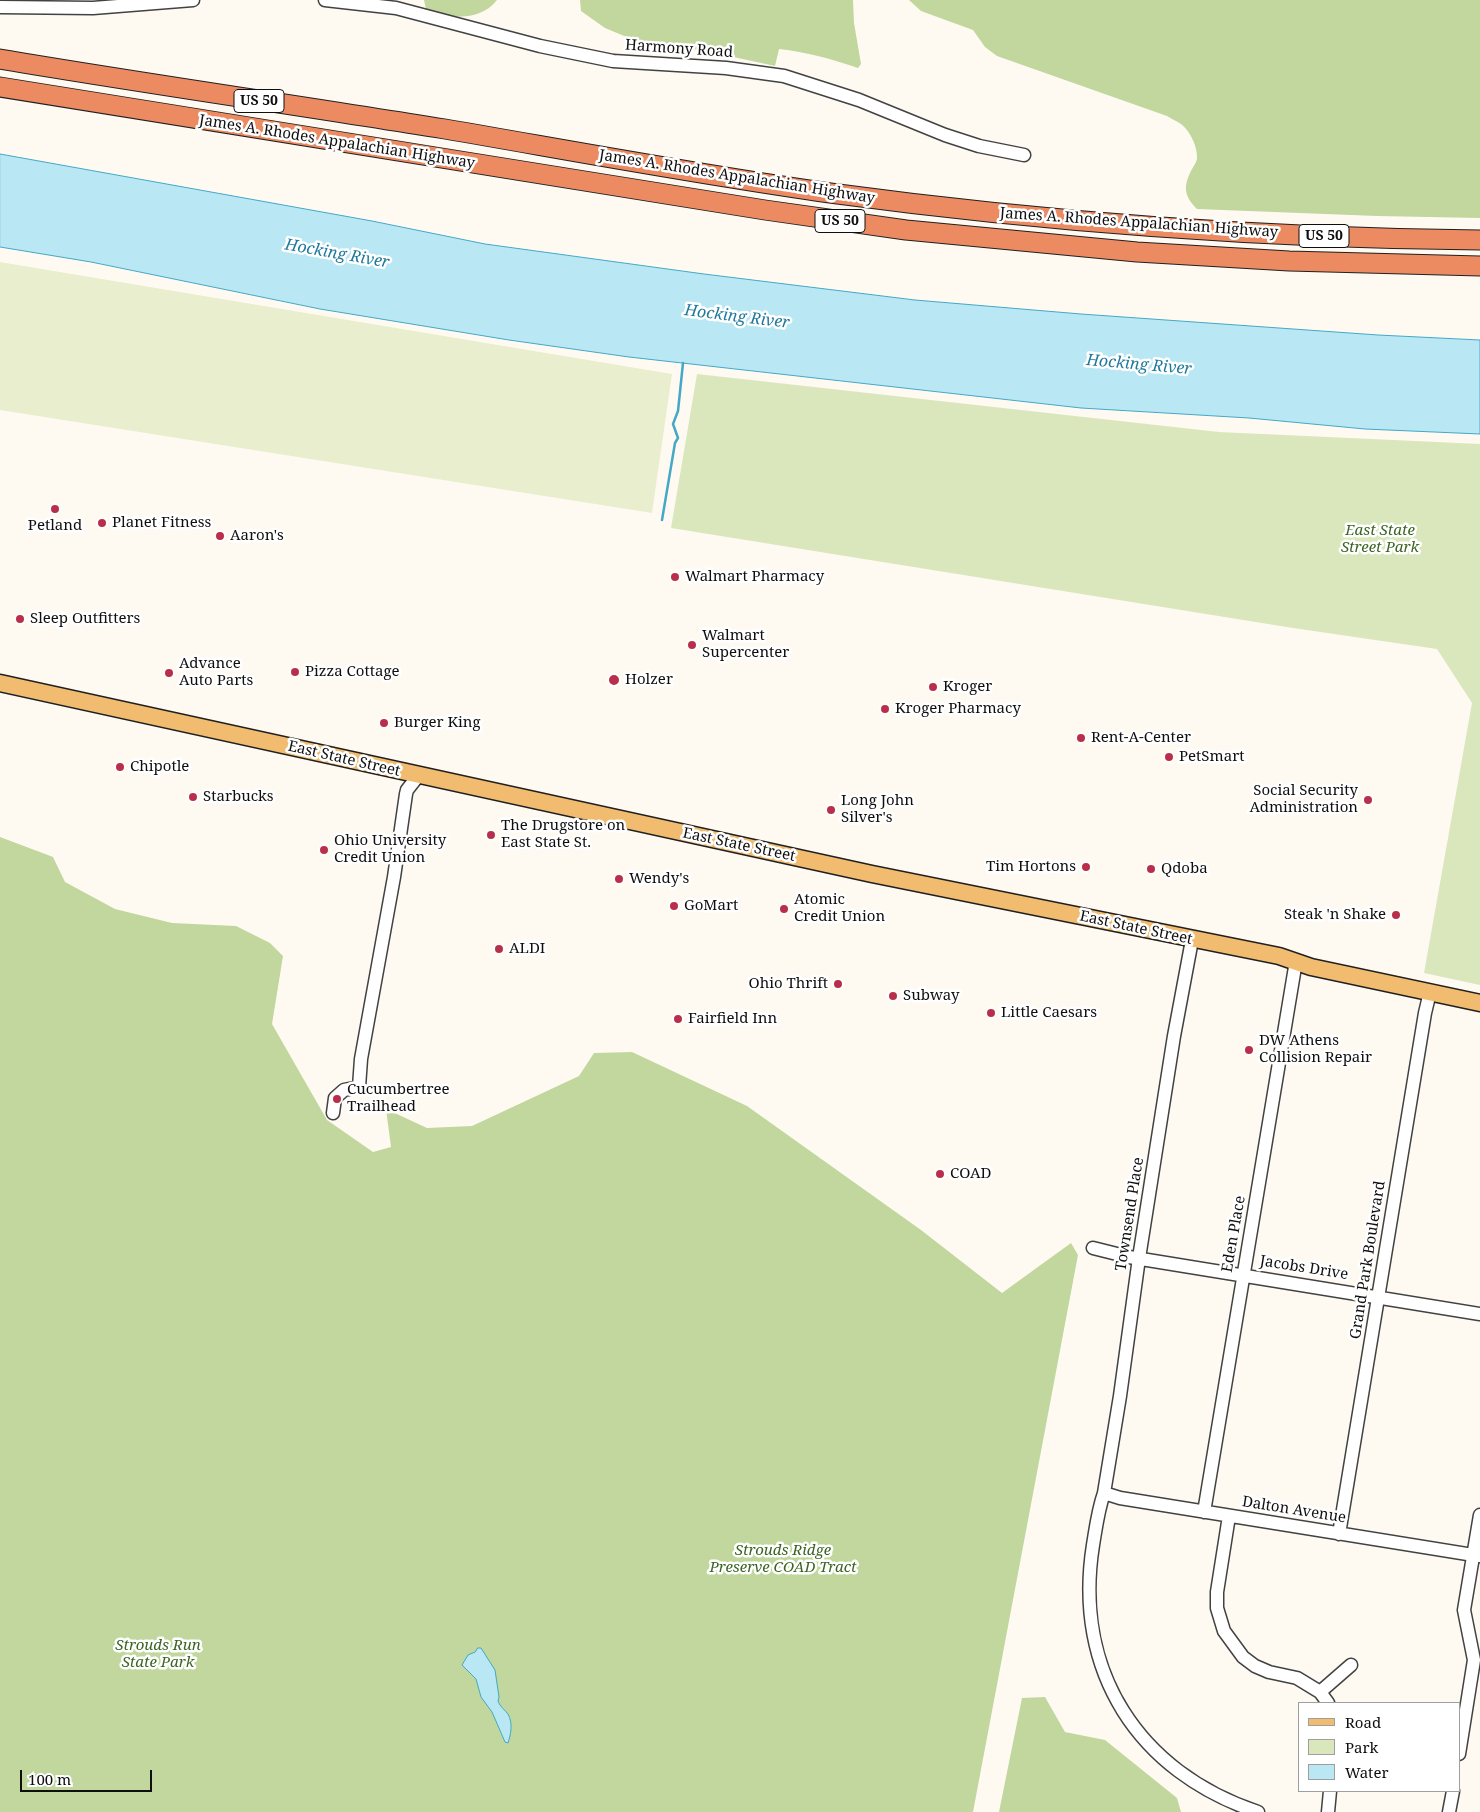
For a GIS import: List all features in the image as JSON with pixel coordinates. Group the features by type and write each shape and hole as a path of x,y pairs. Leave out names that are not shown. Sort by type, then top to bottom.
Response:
{"highway":[{"name":"James A. Rhodes Appalachian Highway","path":"0,59 442,129 753,181 930,206 1182,229 1350,237 1480,240"},
{"name":"James A. Rhodes Appalachian Highway","path":"0,87 746,207 906,230 1137,252 1288,261 1480,266"}],"main road":[{"name":"East State Street","path":"0,683 872,874 1276,956 1311,967 1480,1002"}],"street":[{"path":"0,7 93,8 194,0"},
{"name":"Harmony Road","path":"324,0 396,8 540,46 612,61 726,68 784,76 859,100 945,135 979,146 1024,155"},
{"path":"333,1114 335,1098 344,1090 359,1087 361,1059 394,877 406,794 418,776"},
{"name":"Townsend Place","path":"1192,940 1174,1036 1139,1258 1120,1396 1089,1570 1090,1617 1096,1647 1109,1684 1117,1701 1141,1736 1170,1766 1187,1778 1225,1799 1258,1812"},
{"name":"Eden Place","path":"1204,1512 1296,961"},
{"name":"Grand Park Boulevard","path":"1339,1534 1430,992"},
{"name":"Jacobs Drive","path":"1093,1248 1112,1254 1480,1314"},
{"name":"Dalton Avenue","path":"1104,1493 1114,1497 1477,1556"},
{"path":"1460,1748 1474,1660 1464,1610 1477,1556 1480,1515"},
{"path":"1229,1516 1217,1592 1217,1608 1224,1631 1243,1656 1255,1666 1269,1672 1297,1678 1320,1692 1327,1702"},
{"path":"1320,1692 1351,1665"},
{"path":"1328,1812 1330,1792"},
{"path":"1449,1812 1453,1792"}],"green space":[{"path":"424,0 497,0 482,12 455,17 427,14"},
{"path":"580,0 853,0 854,23 861,64 858,68 819,56 779,49 775,66 701,50 656,45 629,38 605,28 581,11"},
{"path":"909,0 1480,0 1480,218 1197,209 1186,192 1186,183 1197,159 1196,149 1190,135 1181,124 1167,116 997,56 985,47 973,30 921,11"},
{"path":"0,262 672,374 652,513 0,410"},
{"name":"East State Street Park","path":"697,374 1219,432 1480,444 1480,985 1424,973 1472,703 1437,649 1293,628 671,528"},
{"path":"0,837 53,857 65,882 115,909 172,923 236,926 270,943 283,956 272,1024 327,1120 373,1152 391,1147 386,1109 427,1128 472,1126 579,1076 594,1053 632,1052 747,1106 921,1230 1002,1293 1071,1243 1078,1255 973,1812 0,1812"},
{"path":"1045,1697 1065,1732 1105,1740 1177,1798 1181,1812 999,1812 1022,1698"}],"water":[{"name":"Hocking River","path":"0,154 372,221 485,244 704,274 915,300 1081,314 1378,335 1480,340 1480,434 1365,429 1249,418 1081,408 629,357 509,340 320,309 91,262 0,247"},
{"path":"478,1648 481,1648 495,1670 498,1701 511,1721 508,1743 505,1742 492,1712 481,1697 476,1679 462,1665 468,1655 475,1652"}],"waterway":[{"path":"662,520 675,443 678,438 673,424 678,411 683,363"}],"place":[{"name":"Petland","path":"55,509"},
{"name":"Planet Fitness","path":"102,523"},
{"name":"Aaron's","path":"220,536"},
{"name":"Walmart Pharmacy","path":"675,577"},
{"name":"Sleep Outfitters","path":"20,619"},
{"name":"Walmart Supercenter","path":"692,645"},
{"name":"Pizza Cottage","path":"295,672"},
{"name":"Advance Auto Parts","path":"169,673"},
{"name":"Holzer","path":"614,680"},
{"name":"Kroger","path":"933,687"},
{"name":"Kroger Pharmacy","path":"885,709"},
{"name":"Burger King","path":"384,723"},
{"name":"Rent-A-Center","path":"1081,738"},
{"name":"PetSmart","path":"1169,757"},
{"name":"Chipotle","path":"120,767"},
{"name":"Starbucks","path":"193,797"},
{"name":"Social Security Administration","path":"1368,800"},
{"name":"Long John Silver's","path":"831,810"},
{"name":"The Drugstore on East State St.","path":"491,835"},
{"name":"Ohio University Credit Union","path":"324,850"},
{"name":"Tim Hortons","path":"1086,867"},
{"name":"Qdoba","path":"1151,869"},
{"name":"Wendy's","path":"619,879"},
{"name":"GoMart","path":"674,906"},
{"name":"Atomic Credit Union","path":"784,909"},
{"name":"Steak 'n Shake","path":"1396,915"},
{"name":"ALDI","path":"499,949"},
{"name":"Ohio Thrift","path":"838,984"},
{"name":"Subway","path":"893,996"},
{"name":"Little Caesars","path":"991,1013"},
{"name":"Fairfield Inn","path":"678,1019"},
{"name":"DW Athens Collision Repair","path":"1249,1050"},
{"name":"Cucumbertree Trailhead","path":"337,1099"},
{"name":"COAD","path":"940,1174"}],"park label":[{"name":"Strouds Ridge Preserve COAD Tract","path":"783,1560"},
{"name":"Strouds Run State Park","path":"158,1654"}]}
